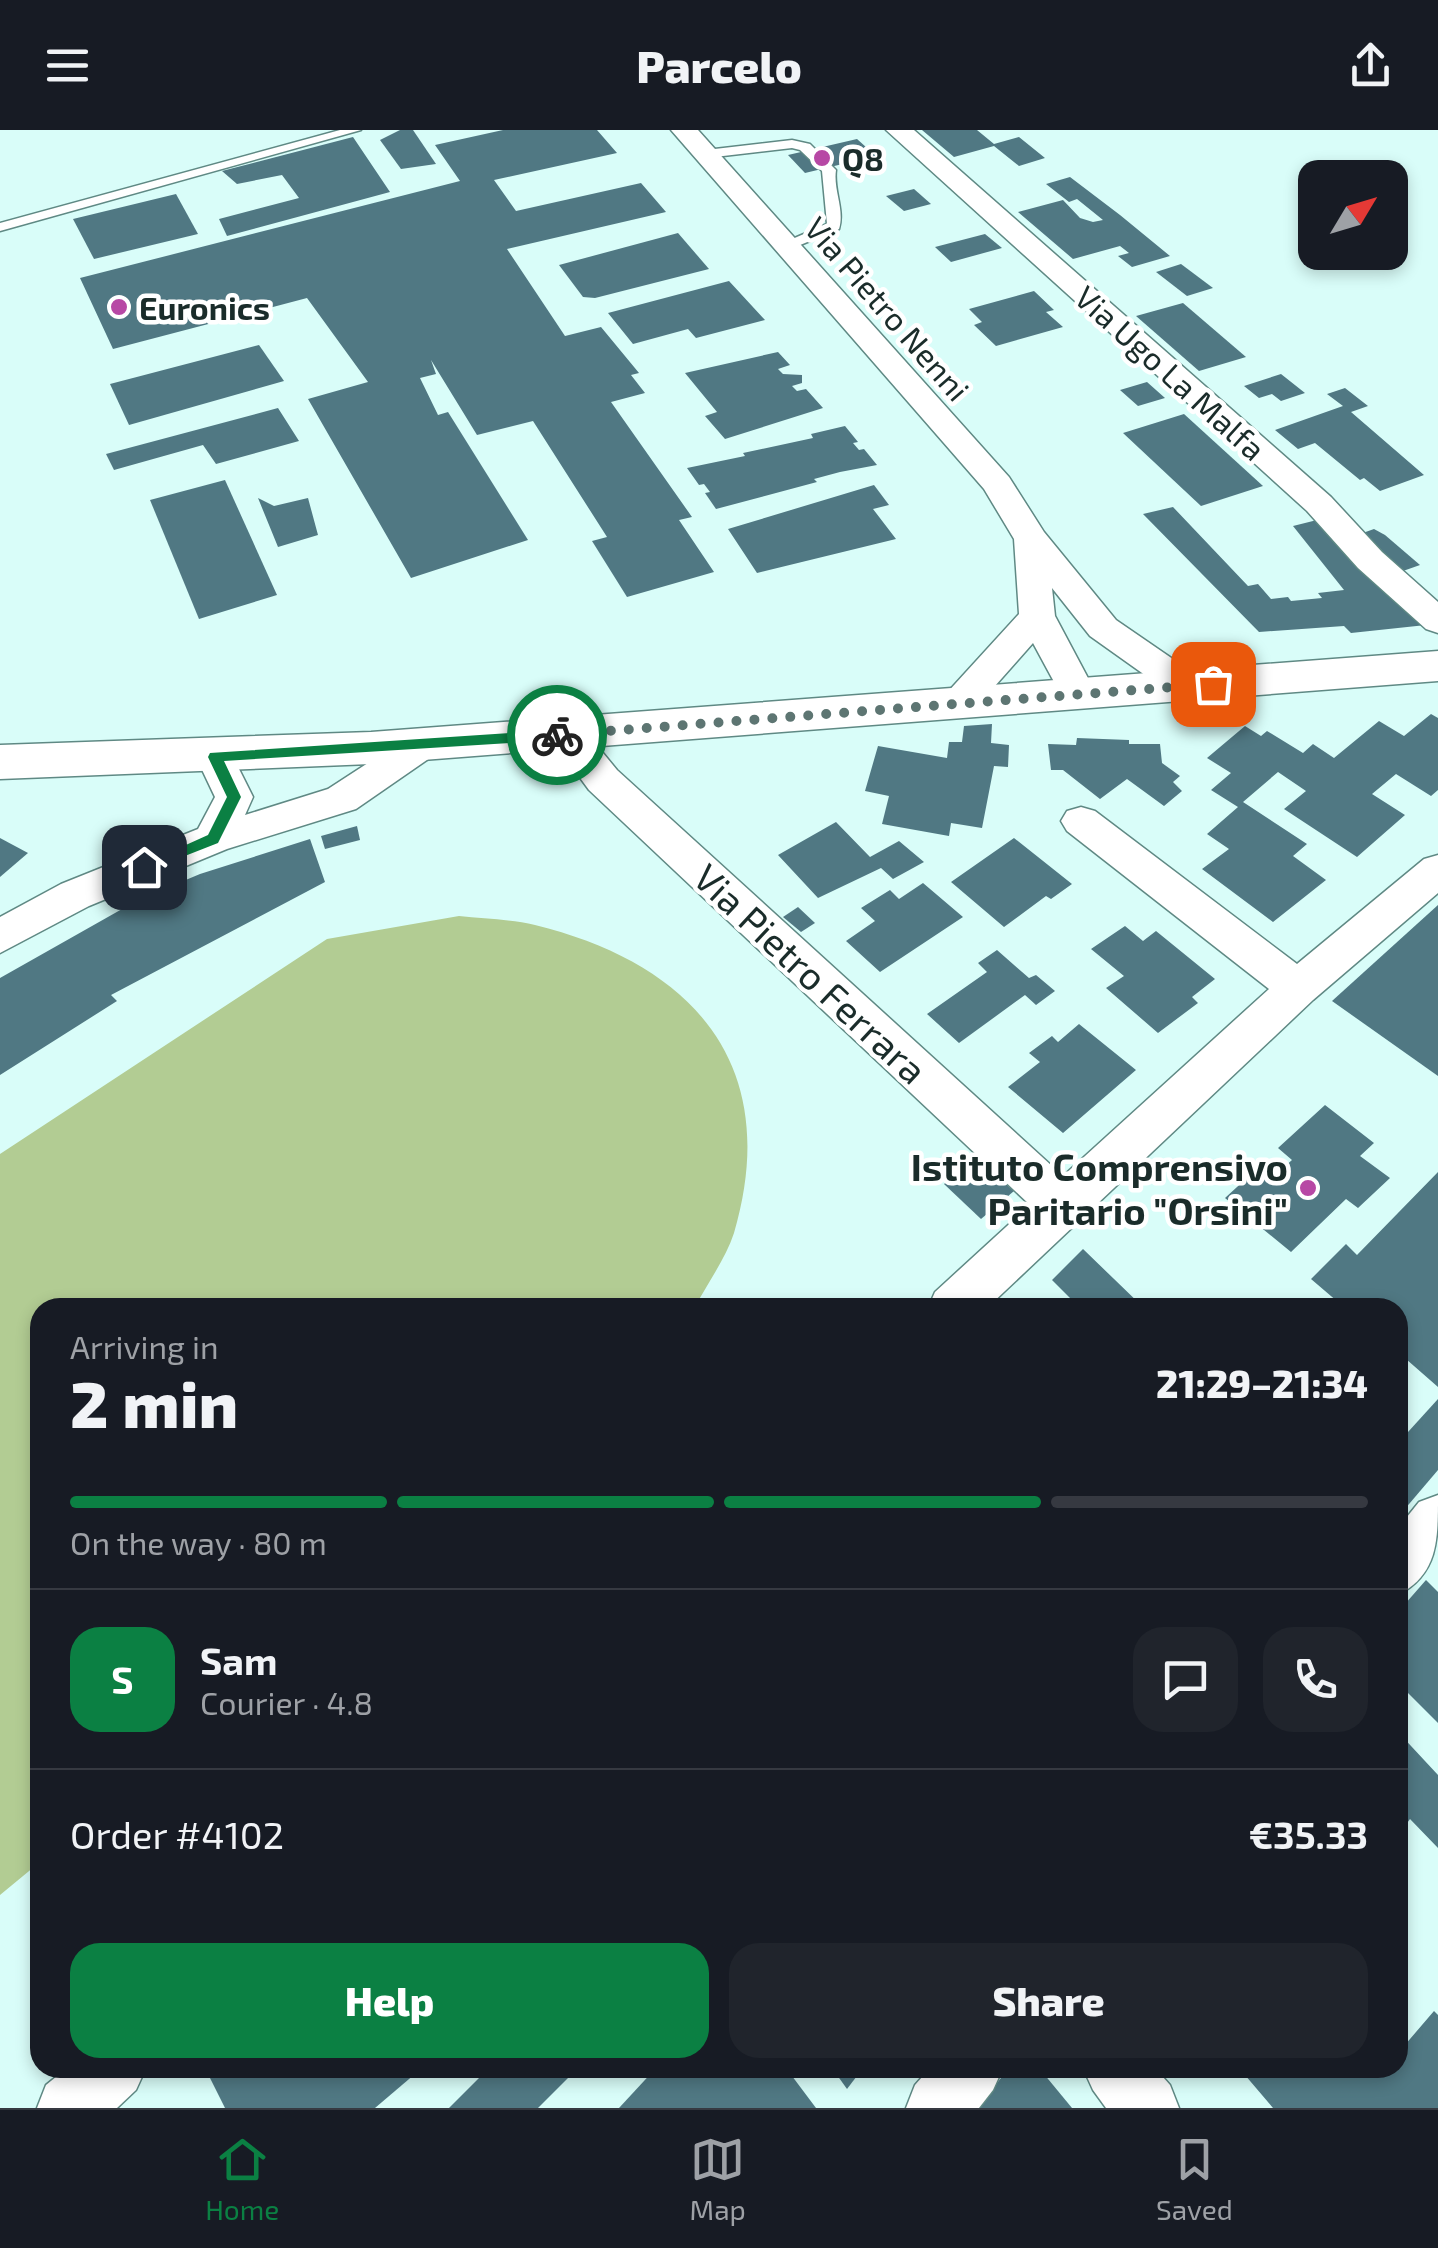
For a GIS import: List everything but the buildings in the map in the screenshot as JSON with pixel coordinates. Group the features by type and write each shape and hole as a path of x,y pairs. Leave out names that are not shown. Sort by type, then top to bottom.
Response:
{"main road":[{"path":"0,762 215,757 424,744 1438,666"}],"street":[{"name":"Via Pietro Nenni","path":"684,130 997,484 1031,539 1102,628 1186,686"},
{"name":"Via Ugo La Malfa","path":"899,130 1319,504 1370,560 1438,621"},
{"path":"1031,539 1036,616 1079,694"},
{"path":"958,704 1036,616"},
{"name":"Via Pietro Ferrara","path":"567,734 603,780 1062,1205"},
{"path":"0,937 75,895 213,839 342,798 424,744"},
{"path":"213,839 234,797 215,757"},
{"path":"1081,821 1298,988"},
{"path":"963,1298 1298,988 1438,870"},
{"path":"1408,1556 1438,1521"},
{"path":"69,2108 103,2078"},
{"path":"938,2108 962,2078"},
{"path":"1123,2078 1147,2108"}],"lane":[{"path":"0,227 355,130"},
{"path":"706,154 792,144 805,147 830,170 825,192 836,214 834,226 788,246"}],"green space":[{"path":"459,916 526,923 591,943 640,966 681,996 712,1031 734,1072 746,1120 746,1173 734,1233 700,1298 30,1298 30,1870 0,1895 0,1154 327,939"}],"way so far":[{"path":"557,735 1213,684"}],"place":[{"name":"Q8","path":"822,158"},
{"name":"Euronics","path":"119,307"},
{"name":"Istituto Comprensivo Paritario \"Orsini\"","path":"1308,1188"}],"route":[{"path":"144,867 213,839 234,797 215,757 557,735"}]}
